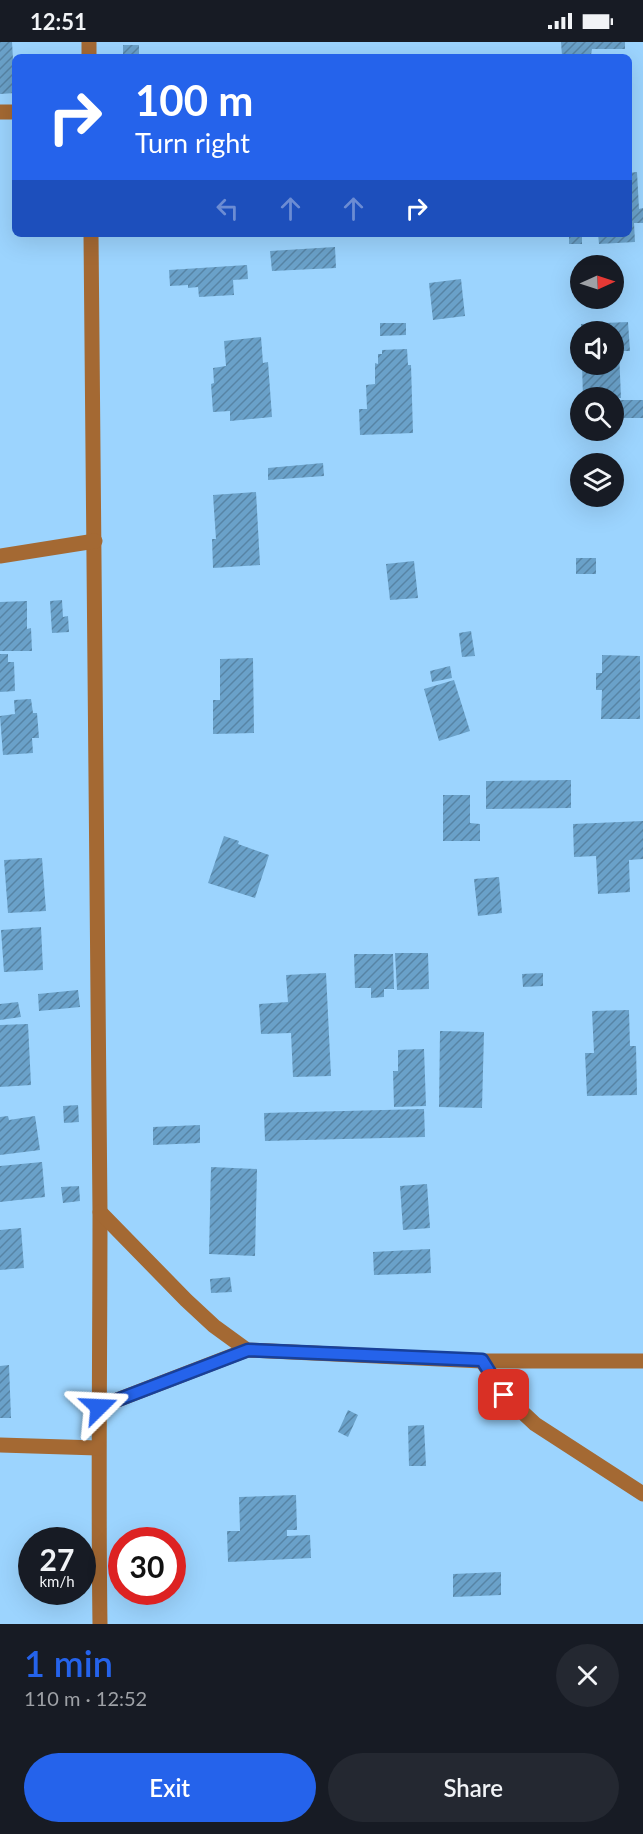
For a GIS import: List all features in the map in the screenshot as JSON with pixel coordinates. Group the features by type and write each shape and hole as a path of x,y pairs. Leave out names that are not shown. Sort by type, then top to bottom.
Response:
{"street":[{"path":"91,237 100,1212 98,1448 100,1624"},
{"path":"0,556 95,541"},
{"path":"100,1212 186,1300 214,1326 248,1350"},
{"path":"99,1407 248,1350 482,1360 643,1361"},
{"path":"482,1360 504,1395 535,1424 643,1494"},
{"path":"0,1445 98,1448"}],"building":[{"path":"0,42 12,42 12,93 0,94"},
{"path":"561,42 625,42 625,49 592,49 591,54 562,54"},
{"path":"123,45 139,45 139,54 123,54"},
{"path":"637,172 639,209 643,208 643,223 634,223 635,242 599,244 598,237 632,237 632,173"},
{"path":"569,237 582,237 582,244 569,244"},
{"path":"335,247 336,268 272,271 270,251"},
{"path":"247,265 248,279 233,280 234,295 199,297 198,287 170,286 169,270"},
{"path":"461,279 465,316 433,320 429,283"},
{"path":"624,322 628,322 630,351 624,351"},
{"path":"380,323 406,323 406,335 380,336"},
{"path":"261,337 263,363 268,362 272,417 230,421 230,411 213,412 211,384 214,383 213,368 226,366 224,341"},
{"path":"407,349 408,365 411,365 413,433 360,435 359,409 367,409 366,385 375,384 375,363 378,364 378,354 382,354 382,350"},
{"path":"582,375 620,375 621,387 583,387"},
{"path":"624,400 643,400 643,418 624,418"},
{"path":"323,463 324,476 268,480 268,468"},
{"path":"256,492 260,565 213,568 212,539 216,539 213,495"},
{"path":"576,558 596,558 596,574 576,574"},
{"path":"414,561 418,598 390,600 386,564"},
{"path":"62,600 63,617 68,616 69,632 52,633 50,601"},
{"path":"27,601 27,629 31,628 32,651 0,651 0,602"},
{"path":"471,631 475,656 462,657 459,633"},
{"path":"0,654 8,654 8,662 14,662 15,691 0,692"},
{"path":"602,655 640,656 640,719 601,719 602,690 596,690 596,673 602,673"},
{"path":"253,658 254,733 213,734 213,700 220,700 220,659"},
{"path":"450,666 452,678 432,682 430,671"},
{"path":"454,680 470,731 439,741 424,689"},
{"path":"31,699 33,713 37,713 39,738 32,738 33,753 3,755 0,716 15,714 14,700"},
{"path":"571,780 571,808 486,809 486,781"},
{"path":"443,795 470,795 470,823 480,824 480,841 443,841"},
{"path":"643,821 643,859 629,860 630,892 598,894 596,856 574,857 573,824"},
{"path":"224,836 239,841 238,844 269,855 255,898 208,883"},
{"path":"42,858 46,911 8,913 4,860"},
{"path":"499,877 502,913 478,916 474,879"},
{"path":"41,927 43,970 4,972 1,930"},
{"path":"395,953 428,953 429,989 397,990"},
{"path":"354,954 393,954 394,989 384,989 384,997 371,998 371,988 355,988"},
{"path":"326,973 331,1076 293,1077 291,1033 261,1034 259,1004 288,1002 286,975"},
{"path":"543,973 543,986 523,987 522,974"},
{"path":"78,990 80,1007 39,1011 38,994"},
{"path":"18,1002 21,1017 0,1020 0,1004"},
{"path":"629,1010 630,1046 636,1046 637,1095 587,1096 585,1053 594,1053 592,1011"},
{"path":"28,1024 31,1085 0,1087 0,1025"},
{"path":"440,1031 484,1032 482,1108 439,1107"},
{"path":"424,1049 426,1106 394,1107 393,1071 398,1071 398,1050"},
{"path":"78,1105 79,1122 64,1123 63,1106"},
{"path":"424,1109 425,1137 265,1141 264,1113"},
{"path":"8,1116 9,1120 35,1116 40,1150 0,1155 0,1117"},
{"path":"200,1125 200,1143 153,1145 153,1127"},
{"path":"42,1162 45,1197 0,1202 0,1166"},
{"path":"211,1167 257,1169 255,1256 209,1254"},
{"path":"427,1184 430,1228 403,1230 400,1186"},
{"path":"79,1186 80,1201 63,1203 61,1187"},
{"path":"21,1228 24,1268 0,1270 0,1230"},
{"path":"430,1249 431,1273 374,1275 373,1252"},
{"path":"230,1277 232,1292 211,1293 210,1279"},
{"path":"9,1365 11,1418 0,1418 0,1366"},
{"path":"348,1410 358,1415 348,1437 338,1432"},
{"path":"424,1425 426,1466 409,1466 408,1426"},
{"path":"296,1495 297,1530 287,1530 287,1536 310,1535 311,1558 228,1562 227,1531 240,1531 239,1497"},
{"path":"501,1572 501,1595 453,1597 453,1574"}],"route":[{"path":"99,1407 248,1350 482,1360 504,1395"}]}
